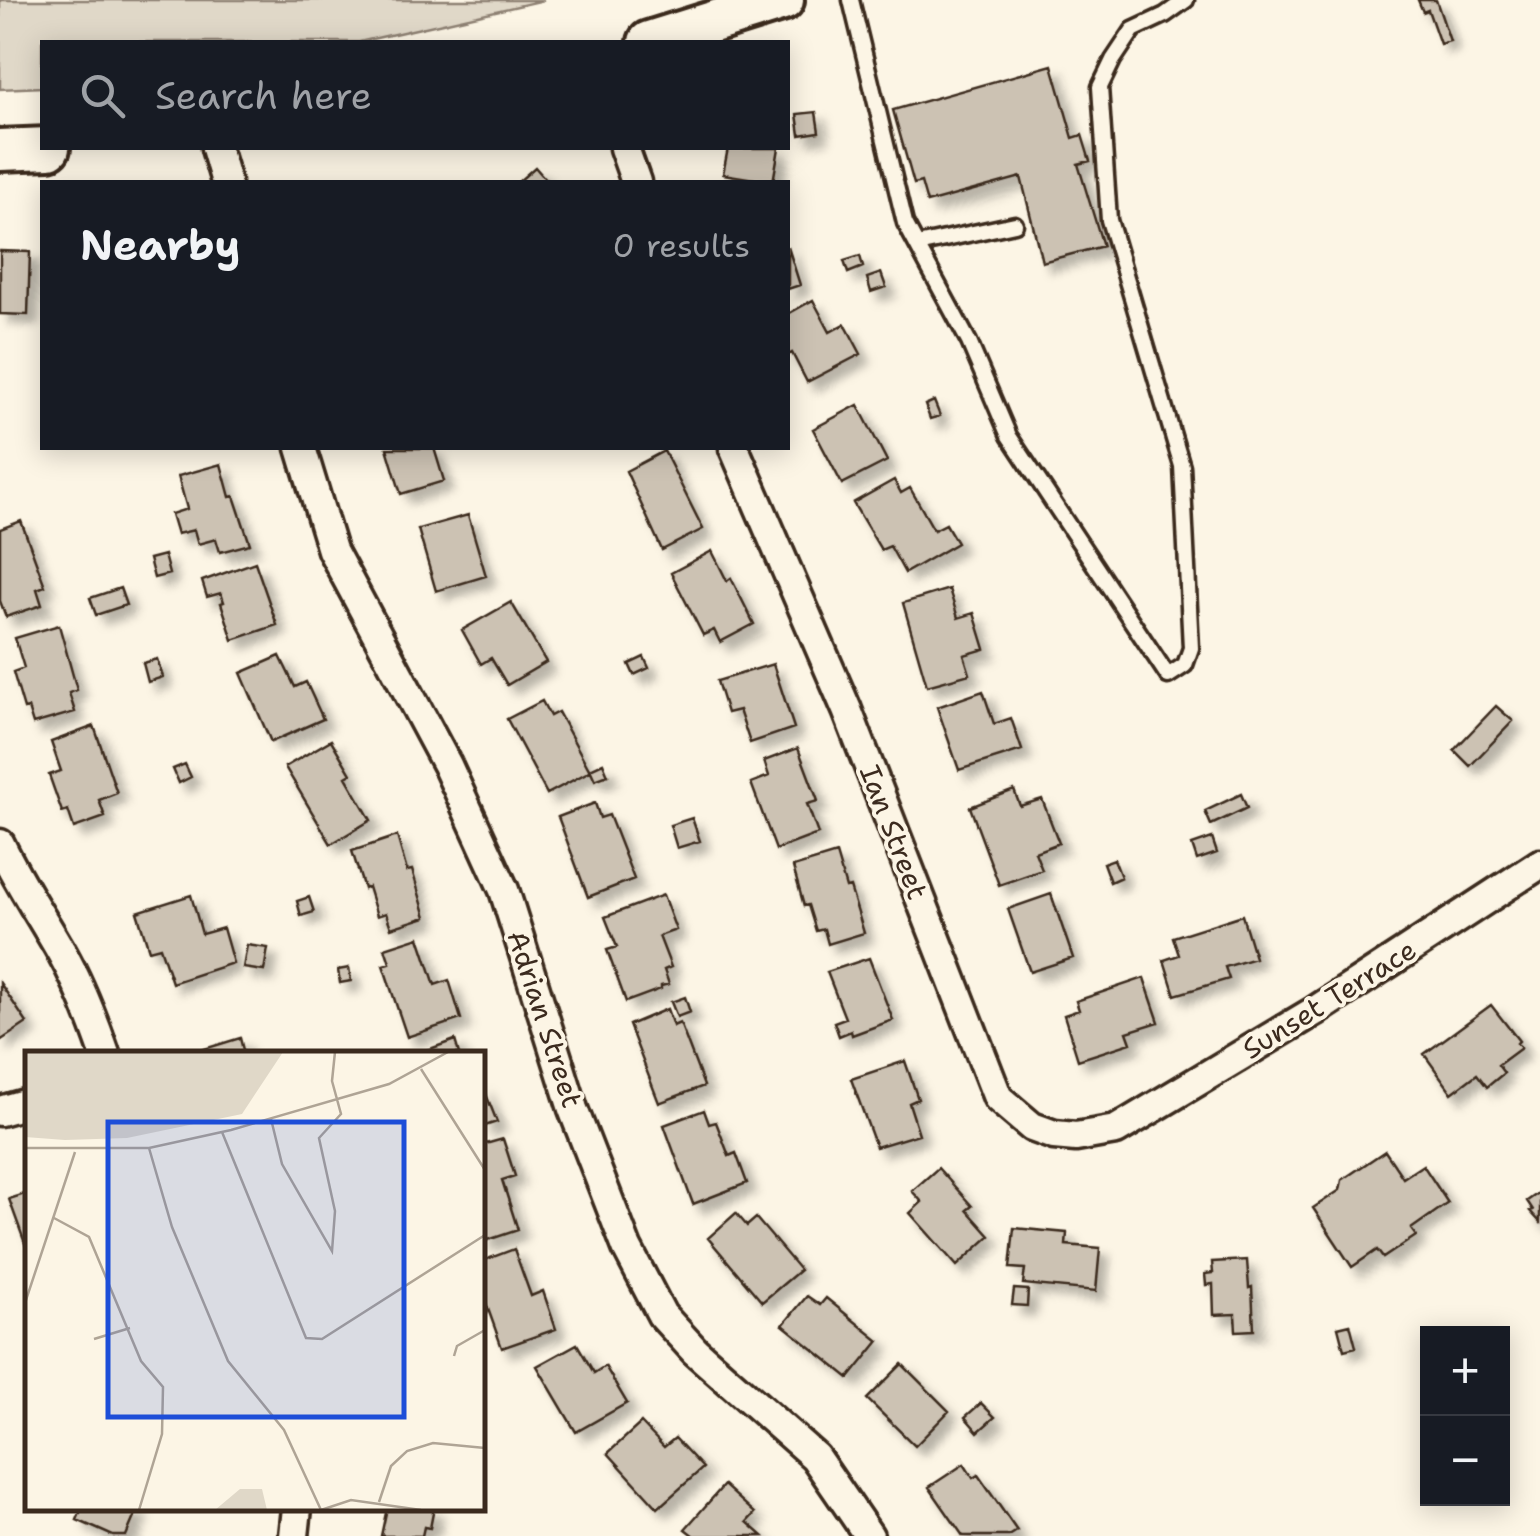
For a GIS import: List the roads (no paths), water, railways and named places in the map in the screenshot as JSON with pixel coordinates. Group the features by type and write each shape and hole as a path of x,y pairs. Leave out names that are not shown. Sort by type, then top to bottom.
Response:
{"main road":[{"path":"655,40 783,0"},
{"path":"0,150 40,148"}],"street":[{"path":"217,150 225,180"},
{"path":"625,150 635,180"},
{"name":"Adrian Street","path":"303,450 332,550 447,764 504,890 573,1108 626,1248 662,1315 696,1351 814,1457 870,1536"},
{"name":"Ian Street","path":"735,450 847,710 998,1098 1032,1127 1054,1134 1076,1137 1116,1130"},
{"path":"0,844 63,955 104,1051"},
{"name":"Sunset Terrace","path":"1116,1130 1316,1011 1540,864"},
{"path":"0,1111 25,1104"},
{"path":"294,1536 297,1511"}],"lane":[{"path":"851,0 904,223 968,342 1009,436 1168,676 1185,664 1191,648 1182,466 1109,220 1100,87 1112,60 1133,30 1186,0"},
{"path":"916,245 1015,224"}]}
